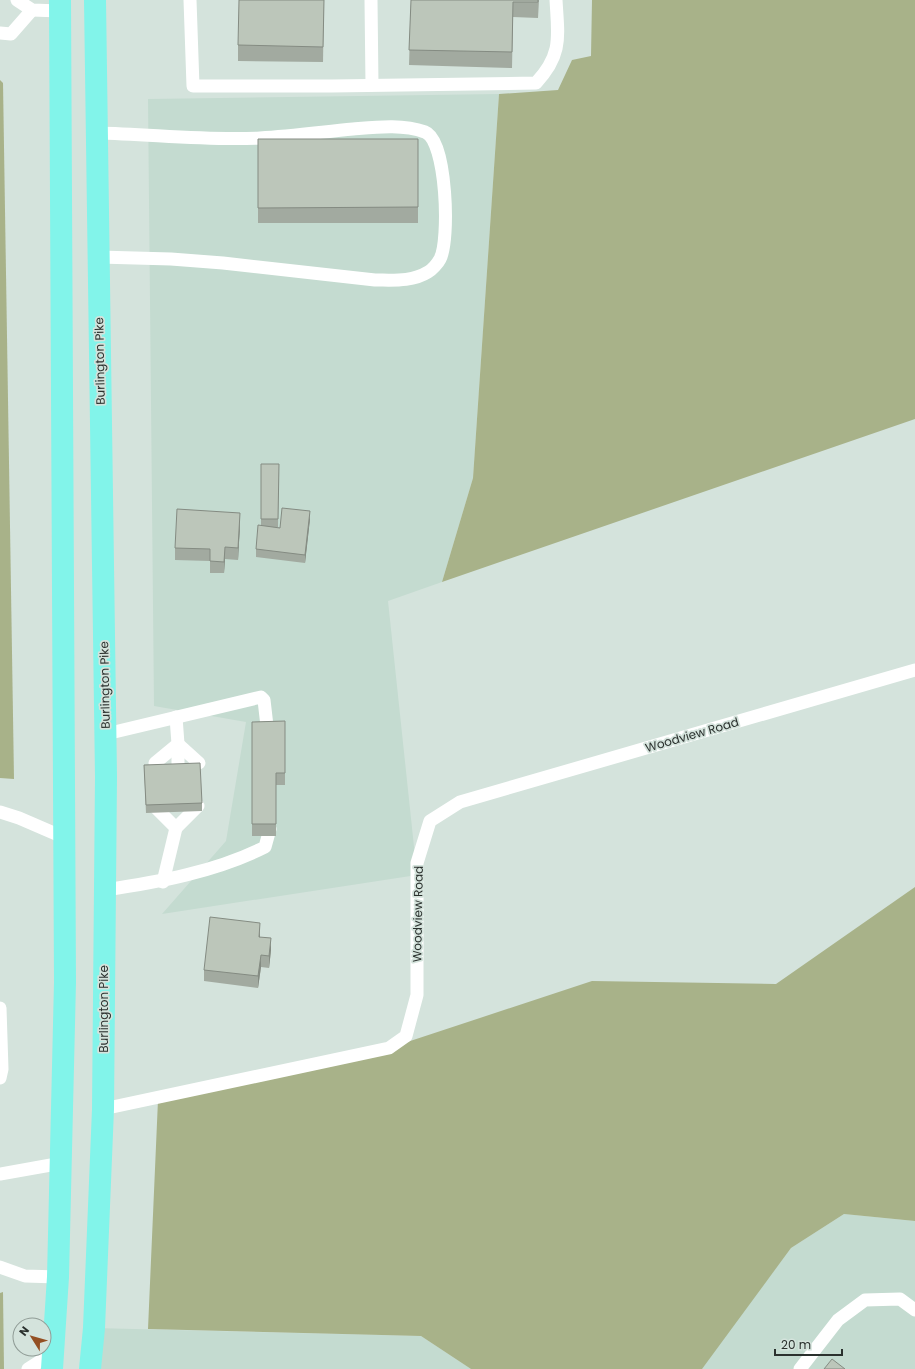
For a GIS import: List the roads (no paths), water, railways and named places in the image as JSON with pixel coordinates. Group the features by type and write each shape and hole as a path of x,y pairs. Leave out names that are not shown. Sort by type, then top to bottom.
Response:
{"highway":[{"name":"Burlington Pike","path":"90,1369 94,1328 103,1109 106,734 95,0"},
{"path":"53,1361 62,1162 65,982 63,837 60,6"}],"lane":[{"path":"17,0 32,10"},
{"path":"190,0 193,86 536,83 548,70 558,45 556,0"},
{"path":"371,0 372,85"},
{"path":"0,33 11,34 32,10 60,6"},
{"path":"97,133 182,138 259,138 385,127 409,128 427,133 434,141 444,170 445,214 444,242 440,258 428,272 407,280 375,280 171,259 99,256"},
{"name":"Woodview Road","path":"103,1109 389,1048 406,1036 417,995 417,863 430,821 460,802 915,670"},
{"path":"106,734 261,697 264,700 266,726"},
{"path":"176,717 178,763"},
{"path":"155,763 178,744"},
{"path":"178,744 199,763"},
{"path":"154,806 176,828"},
{"path":"176,828 198,806"},
{"path":"163,882 176,828 177,807"},
{"path":"0,812 19,818 63,837"},
{"path":"104,890 163,882 244,858 264,847 270,829"},
{"path":"0,1008 2,1069 0,1078"},
{"path":"0,1174 62,1162"},
{"path":"0,1267 25,1276 58,1277"},
{"path":"800,1369 838,1320 865,1300 900,1299 915,1310"},
{"path":"28,1369 53,1361"}]}
